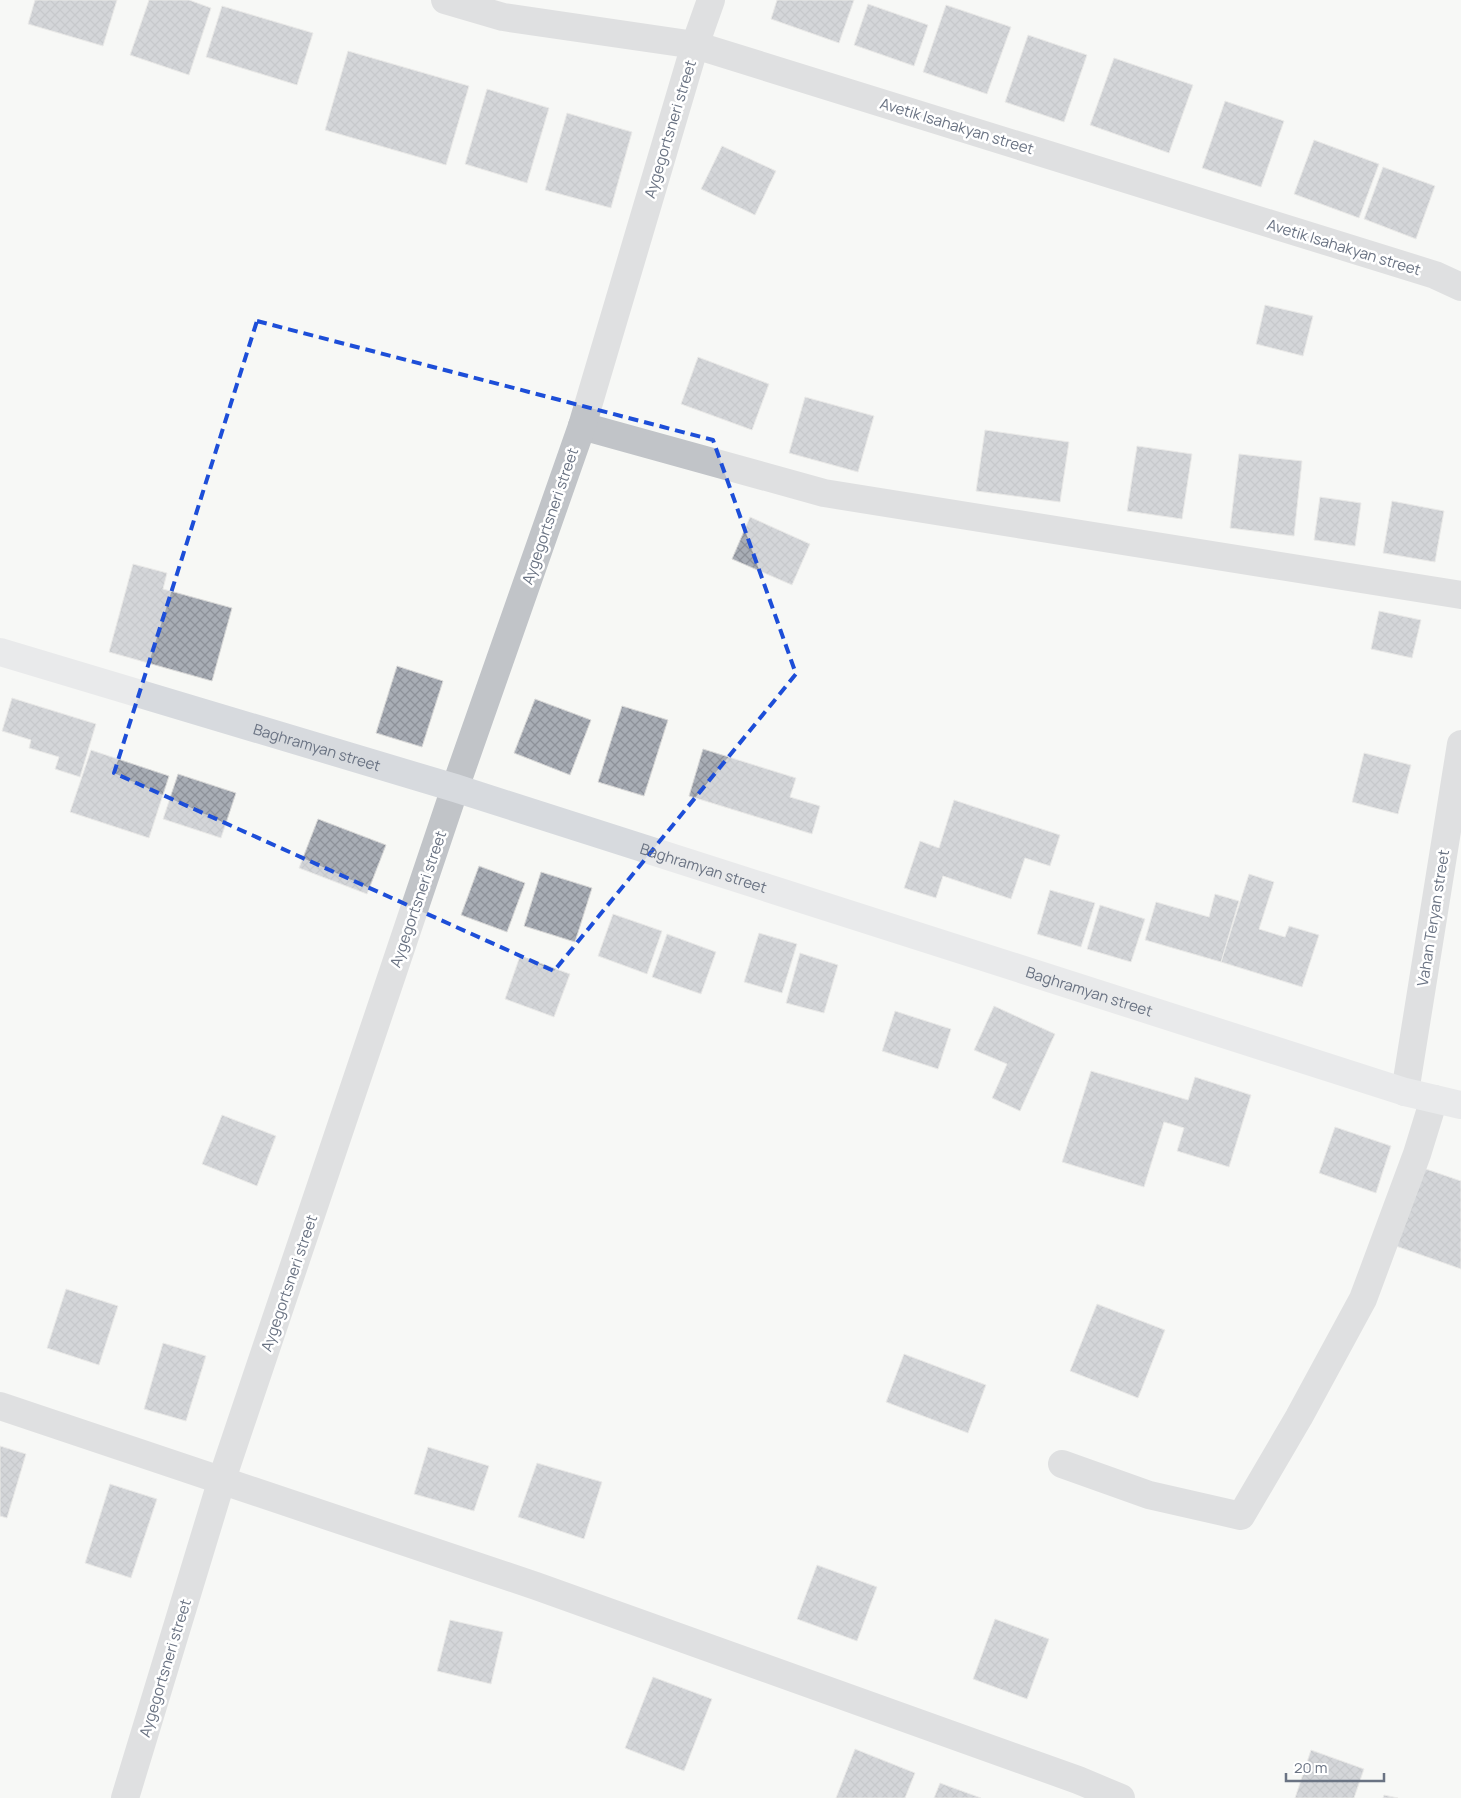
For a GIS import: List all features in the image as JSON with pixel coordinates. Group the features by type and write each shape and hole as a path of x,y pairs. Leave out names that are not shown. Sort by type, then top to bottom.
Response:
{"main road":[{"name":"Baghramyan street","path":"0,652 455,788 1405,1092 1461,1105"}],"street":[{"name":"Avetik Isahakyan street","path":"445,0 503,17 696,44 1416,270 1461,287"},
{"name":"Aygegortsneri street","path":"125,1798 222,1480 455,788 582,426 696,44 711,0"},
{"path":"582,426 824,493 1461,595"},
{"name":"Vahan Teryan street","path":"1405,1092 1461,744"},
{"path":"1062,1464 1149,1495 1240,1516 1299,1417 1363,1299 1417,1154 1434,1099"},
{"path":"0,1406 546,1589 1069,1776 1121,1798"}],"highlighted area":[{"path":"257,321 713,440 796,674 554,971 114,773"}],"building":[{"path":"35,0 117,0 103,46 28,24"},
{"path":"149,0 189,0 211,8 189,75 130,55"},
{"path":"777,0 854,0 839,43 771,19"},
{"path":"868,4 928,25 914,66 854,45"},
{"path":"946,5 1011,27 987,94 923,72"},
{"path":"222,6 313,33 297,85 206,57"},
{"path":"1028,35 1087,55 1064,122 1005,102"},
{"path":"348,51 469,86 446,165 325,130"},
{"path":"1114,58 1193,85 1169,153 1090,125"},
{"path":"487,89 549,108 527,183 465,164"},
{"path":"1225,101 1284,121 1261,187 1202,168"},
{"path":"567,113 632,132 611,208 545,190"},
{"path":"1314,140 1379,164 1359,218 1294,194"},
{"path":"722,146 776,171 755,215 701,189"},
{"path":"1383,167 1435,186 1416,239 1364,219"},
{"path":"1265,305 1313,316 1303,356 1256,344"},
{"path":"698,357 769,384 752,430 681,404"},
{"path":"805,397 874,416 858,472 789,453"},
{"path":"985,430 1069,442 1060,502 976,491"},
{"path":"1137,446 1192,454 1182,519 1127,511"},
{"path":"1239,454 1302,461 1294,536 1230,528"},
{"path":"1320,497 1361,503 1355,546 1314,540"},
{"path":"1392,501 1444,511 1435,562 1383,553"},
{"path":"750,517 810,544 792,585 732,559"},
{"path":"133,564 167,573 163,589 232,608 212,681 109,652"},
{"path":"1379,611 1421,620 1412,658 1371,649"},
{"path":"397,666 443,681 422,747 376,733"},
{"path":"12,698 96,724 80,777 55,769 59,757 29,748 31,740 2,731"},
{"path":"535,699 591,720 570,775 514,753"},
{"path":"622,706 668,720 644,796 598,782"},
{"path":"703,749 796,778 790,797 820,806 812,834 689,796"},
{"path":"91,750 169,776 149,838 70,812"},
{"path":"1364,753 1411,765 1398,814 1352,802"},
{"path":"178,774 236,793 221,838 163,819"},
{"path":"954,800 1060,835 1050,866 1025,858 1011,899 943,876 936,898 904,888 920,841 939,848"},
{"path":"318,819 386,845 367,894 299,868"},
{"path":"479,866 525,883 507,932 461,915"},
{"path":"541,872 592,888 575,942 524,926"},
{"path":"1249,874 1274,882 1259,929 1285,937 1289,926 1319,935 1302,987 1221,962"},
{"path":"1050,890 1095,903 1081,947 1037,934"},
{"path":"1215,894 1239,901 1221,962 1145,940 1156,902 1209,917"},
{"path":"1100,905 1145,919 1131,962 1087,949"},
{"path":"613,914 662,931 647,974 598,956"},
{"path":"759,933 797,944 782,993 744,982"},
{"path":"667,934 716,952 701,994 652,977"},
{"path":"800,953 838,965 824,1013 786,1003"},
{"path":"520,956 570,974 554,1017 505,999"},
{"path":"994,1006 1055,1034 1020,1111 992,1098 1007,1064 974,1050"},
{"path":"895,1011 951,1029 938,1069 882,1051"},
{"path":"1091,1071 1188,1100 1195,1077 1251,1095 1229,1167 1177,1151 1184,1128 1164,1122 1144,1187 1062,1162"},
{"path":"222,1115 276,1136 257,1186 202,1164"},
{"path":"1335,1127 1391,1146 1376,1193 1319,1173"},
{"path":"1420,1167 1461,1181 1461,1269 1393,1245"},
{"path":"66,1289 118,1306 99,1365 47,1348"},
{"path":"1097,1304 1165,1330 1138,1398 1070,1371"},
{"path":"163,1343 206,1356 186,1421 144,1409"},
{"path":"904,1354 986,1385 968,1433 886,1402"},
{"path":"0,1446 26,1454 7,1518 0,1516"},
{"path":"428,1447 489,1466 474,1511 414,1494"},
{"path":"537,1463 602,1482 584,1539 518,1517"},
{"path":"110,1484 157,1499 131,1578 85,1563"},
{"path":"817,1565 877,1587 857,1641 797,1619"},
{"path":"995,1619 1049,1639 1027,1699 973,1679"},
{"path":"450,1620 503,1632 491,1684 437,1671"},
{"path":"653,1677 712,1699 684,1771 625,1748"},
{"path":"855,1749 915,1773 905,1798 836,1798"},
{"path":"1311,1750 1364,1769 1354,1798 1295,1798"},
{"path":"940,1783 981,1798 934,1798"},
{"path":"1384,1795 1398,1798 1383,1798"}]}
